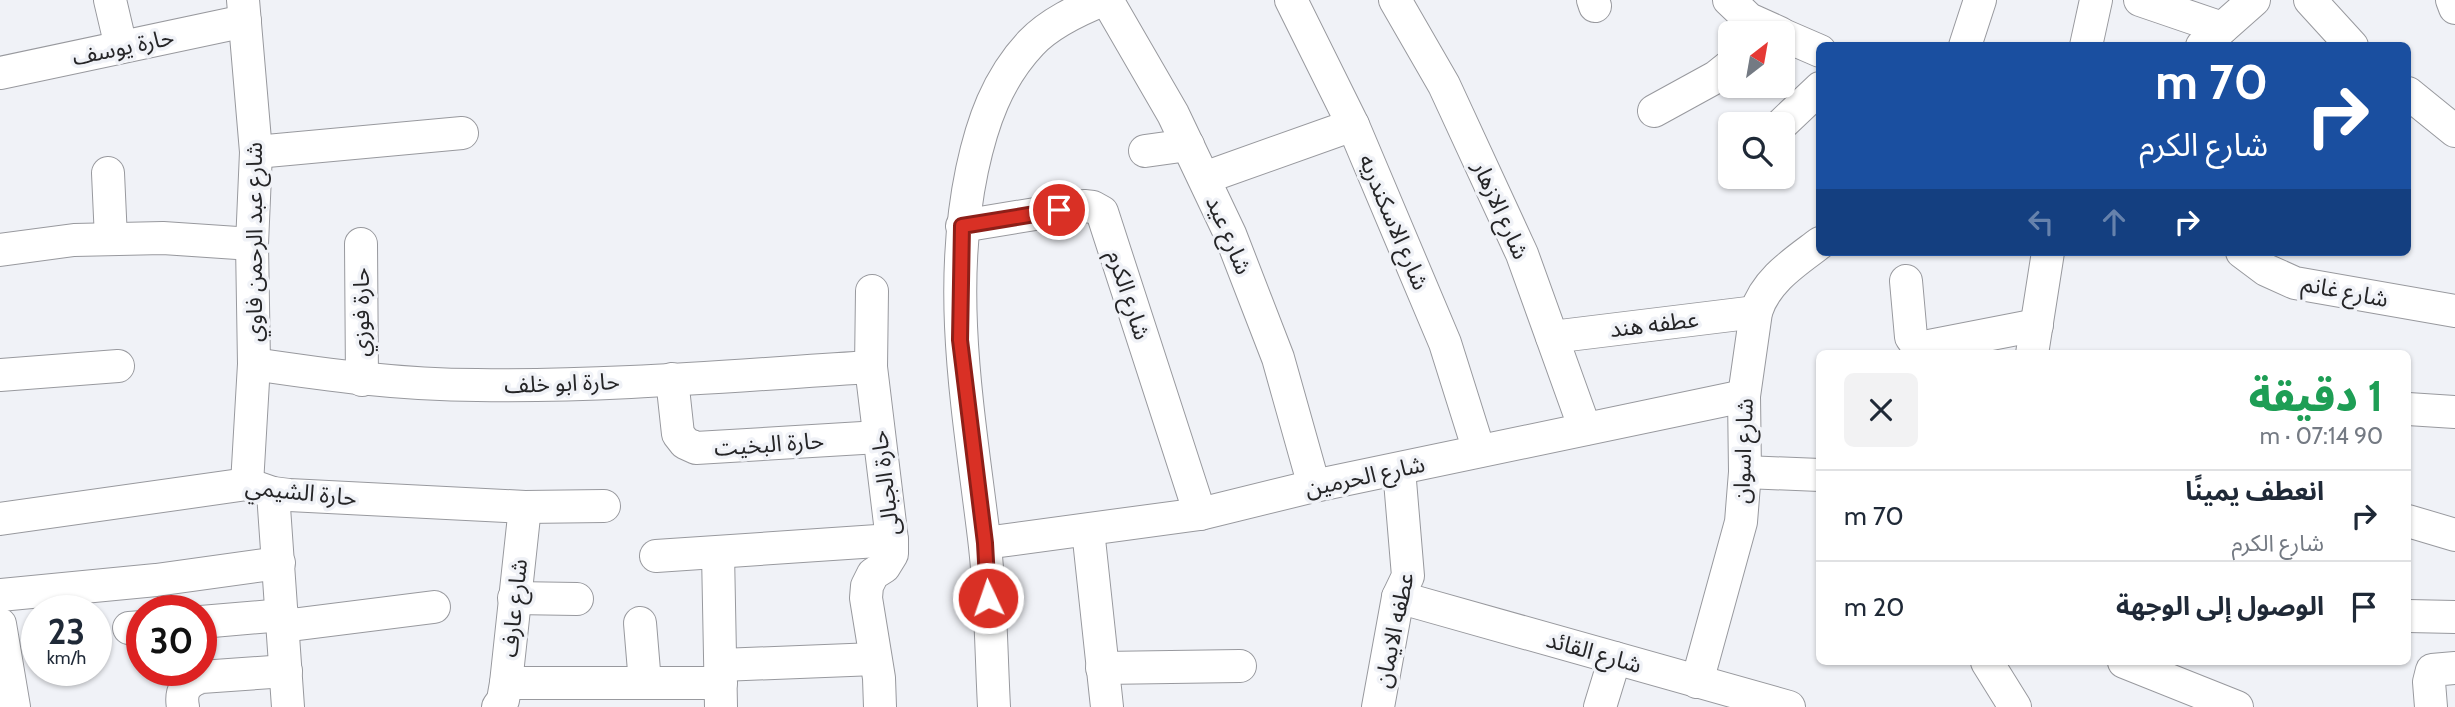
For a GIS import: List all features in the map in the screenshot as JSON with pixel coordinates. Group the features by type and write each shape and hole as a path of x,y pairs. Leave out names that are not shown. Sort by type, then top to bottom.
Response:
{"street":[{"path":"110,0 121,47"},
{"path":"994,707 985,543 960,340 962,226 980,131 1000,83 1032,42 1075,11 1105,0"},
{"name":"شارع عيد","path":"1105,0 1173,114 1230,234 1278,358 1314,486"},
{"name":"شارع الاسكندريه","path":"1292,0 1353,125 1445,343 1479,451"},
{"name":"شارع الازهار","path":"1395,0 1450,97 1522,254 1585,429"},
{"path":"1729,0 1753,21"},
{"path":"1966,42 1980,0"},
{"path":"2087,42 2096,0"},
{"path":"2140,0 2212,37 2254,0"},
{"path":"2310,0 2348,42"},
{"path":"2452,0 2455,8"},
{"name":"حارة يوسف","path":"0,73 121,47 244,11"},
{"name":"شارع عبد الرحمن فاوي","path":"244,11 256,152 252,244 260,489 279,563 288,707"},
{"path":"1796,41 1816,49"},
{"path":"1654,111 1718,75"},
{"path":"1795,112 1816,92"},
{"path":"2411,95 2455,131"},
{"path":"1204,178 1353,125"},
{"path":"256,152 462,134"},
{"path":"1145,151 1188,145"},
{"path":"108,173 111,240"},
{"name":"شارع الكرم","path":"962,226 1084,206 1101,212 1200,514"},
{"path":"0,250 74,240 163,238 252,244"},
{"name":"حارة فوزي","path":"361,244 362,380"},
{"name":"شارع اسوان","path":"1697,682 1741,522 1745,472 1744,396 1756,312 1759,302 1781,273 1816,246"},
{"path":"1906,281 1911,337 1916,344 1924,347 2035,339 2047,256"},
{"name":"شارع غانم","path":"2247,256 2266,270 2295,283 2455,311"},
{"name":"حارة الجبالى","path":"872,291 871,367 892,540 892,554 884,567 873,575 867,586 866,598 876,659 880,707"},
{"name":"عطفه هند","path":"1552,337 1756,312"},
{"name":"حارة ابو خلف","path":"254,364 362,380 476,385 671,379 871,367"},
{"path":"0,375 118,366"},
{"name":"حارة البخيت","path":"671,379 678,434 685,443 696,448 879,437"},
{"name":"شارع الحرمين","path":"985,543 1200,514 1314,486 1744,396"},
{"path":"2411,409 2455,412"},
{"name":"عطفه الايمان","path":"1378,707 1398,597 1408,576 1409,565 1399,469"},
{"path":"1745,472 1816,475"},
{"name":"حارة الشيمي","path":"0,519 260,489 525,507 604,506"},
{"name":"شارع عارف","path":"502,695 525,507"},
{"path":"2411,522 2455,535"},
{"path":"1088,530 1107,707"},
{"path":"656,556 892,540"},
{"path":"718,552 721,685"},
{"path":"0,595 156,580 279,563"},
{"name":"شارع القائد","path":"1398,597 1789,707"},
{"path":"514,598 577,599"},
{"path":"217,622 283,620 434,607"},
{"path":"2411,616 2455,617"},
{"path":"640,623 645,683"},
{"path":"0,630 14,707"},
{"path":"1600,707 1615,658"},
{"path":"502,695 645,683 721,685 876,659"},
{"path":"1989,665 2015,707"},
{"path":"2132,665 2237,707"},
{"path":"1102,668 1240,666"},
{"path":"2431,707 2430,674 2435,668 2455,668"},
{"path":"183,707 183,690 190,681 201,677 286,671"}],"route":[{"path":"988,598 985,543 960,340 962,226 1059,210"}]}
